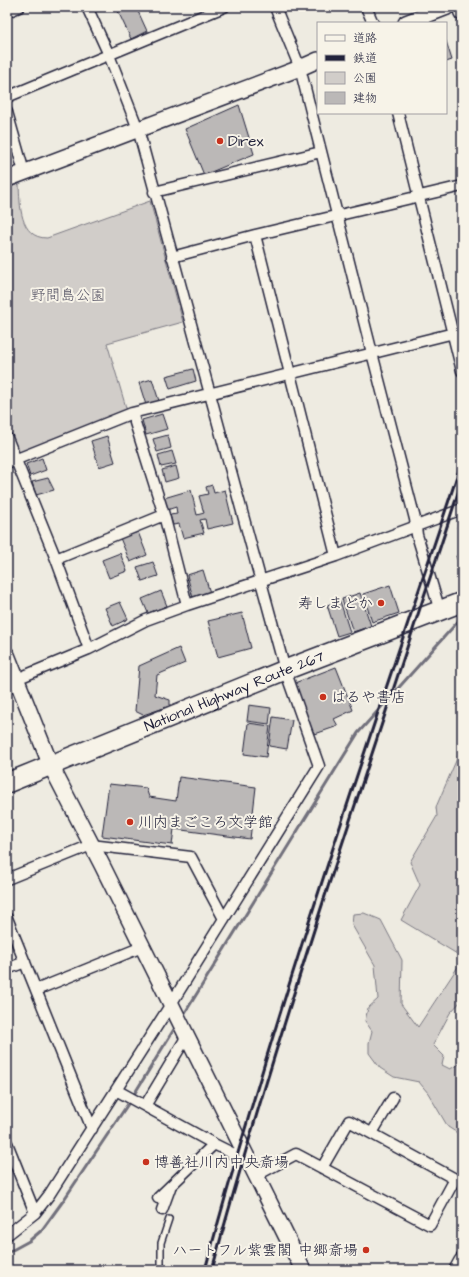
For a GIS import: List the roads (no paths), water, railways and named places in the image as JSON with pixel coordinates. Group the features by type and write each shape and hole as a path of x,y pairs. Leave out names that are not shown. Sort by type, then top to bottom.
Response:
{"highway":[{"name":"National Highway Route 267","path":"7,783 285,670 462,602"}],"street":[{"path":"7,12 19,7"},
{"path":"7,1235 35,1213 49,1195 92,1129 121,1093 224,919 319,766 285,670 138,129 87,7"},
{"path":"7,97 224,7"},
{"path":"274,7 300,68 418,535 440,611"},
{"path":"366,7 373,22"},
{"path":"409,22 447,7"},
{"path":"460,7 462,13"},
{"path":"7,179 317,60"},
{"path":"7,112 24,172"},
{"path":"398,114 457,332 462,371"},
{"path":"154,192 321,152"},
{"path":"172,257 255,235 462,186"},
{"path":"255,235 336,556"},
{"path":"11,461 132,413 457,332"},
{"path":"132,413 164,515 187,605"},
{"path":"7,438 11,461 56,558 89,649"},
{"path":"12,681 89,649 146,620 336,556 462,509"},
{"path":"56,558 164,515"},
{"path":"7,655 12,681 51,766 257,1175 303,1270"},
{"path":"7,879 91,845 191,858 224,919"},
{"path":"7,918 92,1129"},
{"path":"36,990 142,947"},
{"path":"7,969 25,962"},
{"path":"141,1104 184,1031"},
{"path":"121,1093 250,1162"},
{"path":"372,1133 392,1098"},
{"path":"257,1175 296,1154 322,1168 430,1226 459,1181 349,1120 322,1168"},
{"path":"7,1143 35,1213"},
{"path":"158,1198 214,1144"},
{"path":"162,1210 172,1184"},
{"path":"457,1270 462,1261"}],"lane":[{"path":"161,1270 161,1243 169,1219"}],"waterway":[{"path":"183,1016 358,733 462,617"},
{"path":"133,1096 176,1026"},
{"path":"7,1253 29,1241 42,1230 130,1101"}],"railway":[{"path":"205,1270 295,965 462,461"},
{"path":"212,1270 252,1129 295,989 462,481"}],"place":[{"name":"Direx","path":"220,141"},
{"name":"寿しまどか","path":"381,603"},
{"name":"はるや書店","path":"323,697"},
{"name":"川内まごころ文学館","path":"130,822"},
{"name":"博善社川内中央斎場","path":"146,1162"},
{"name":"ハートフル紫雲閣 中郷斎場","path":"366,1250"}],"park label":[{"name":"野間島公園","path":"68,295"}]}
